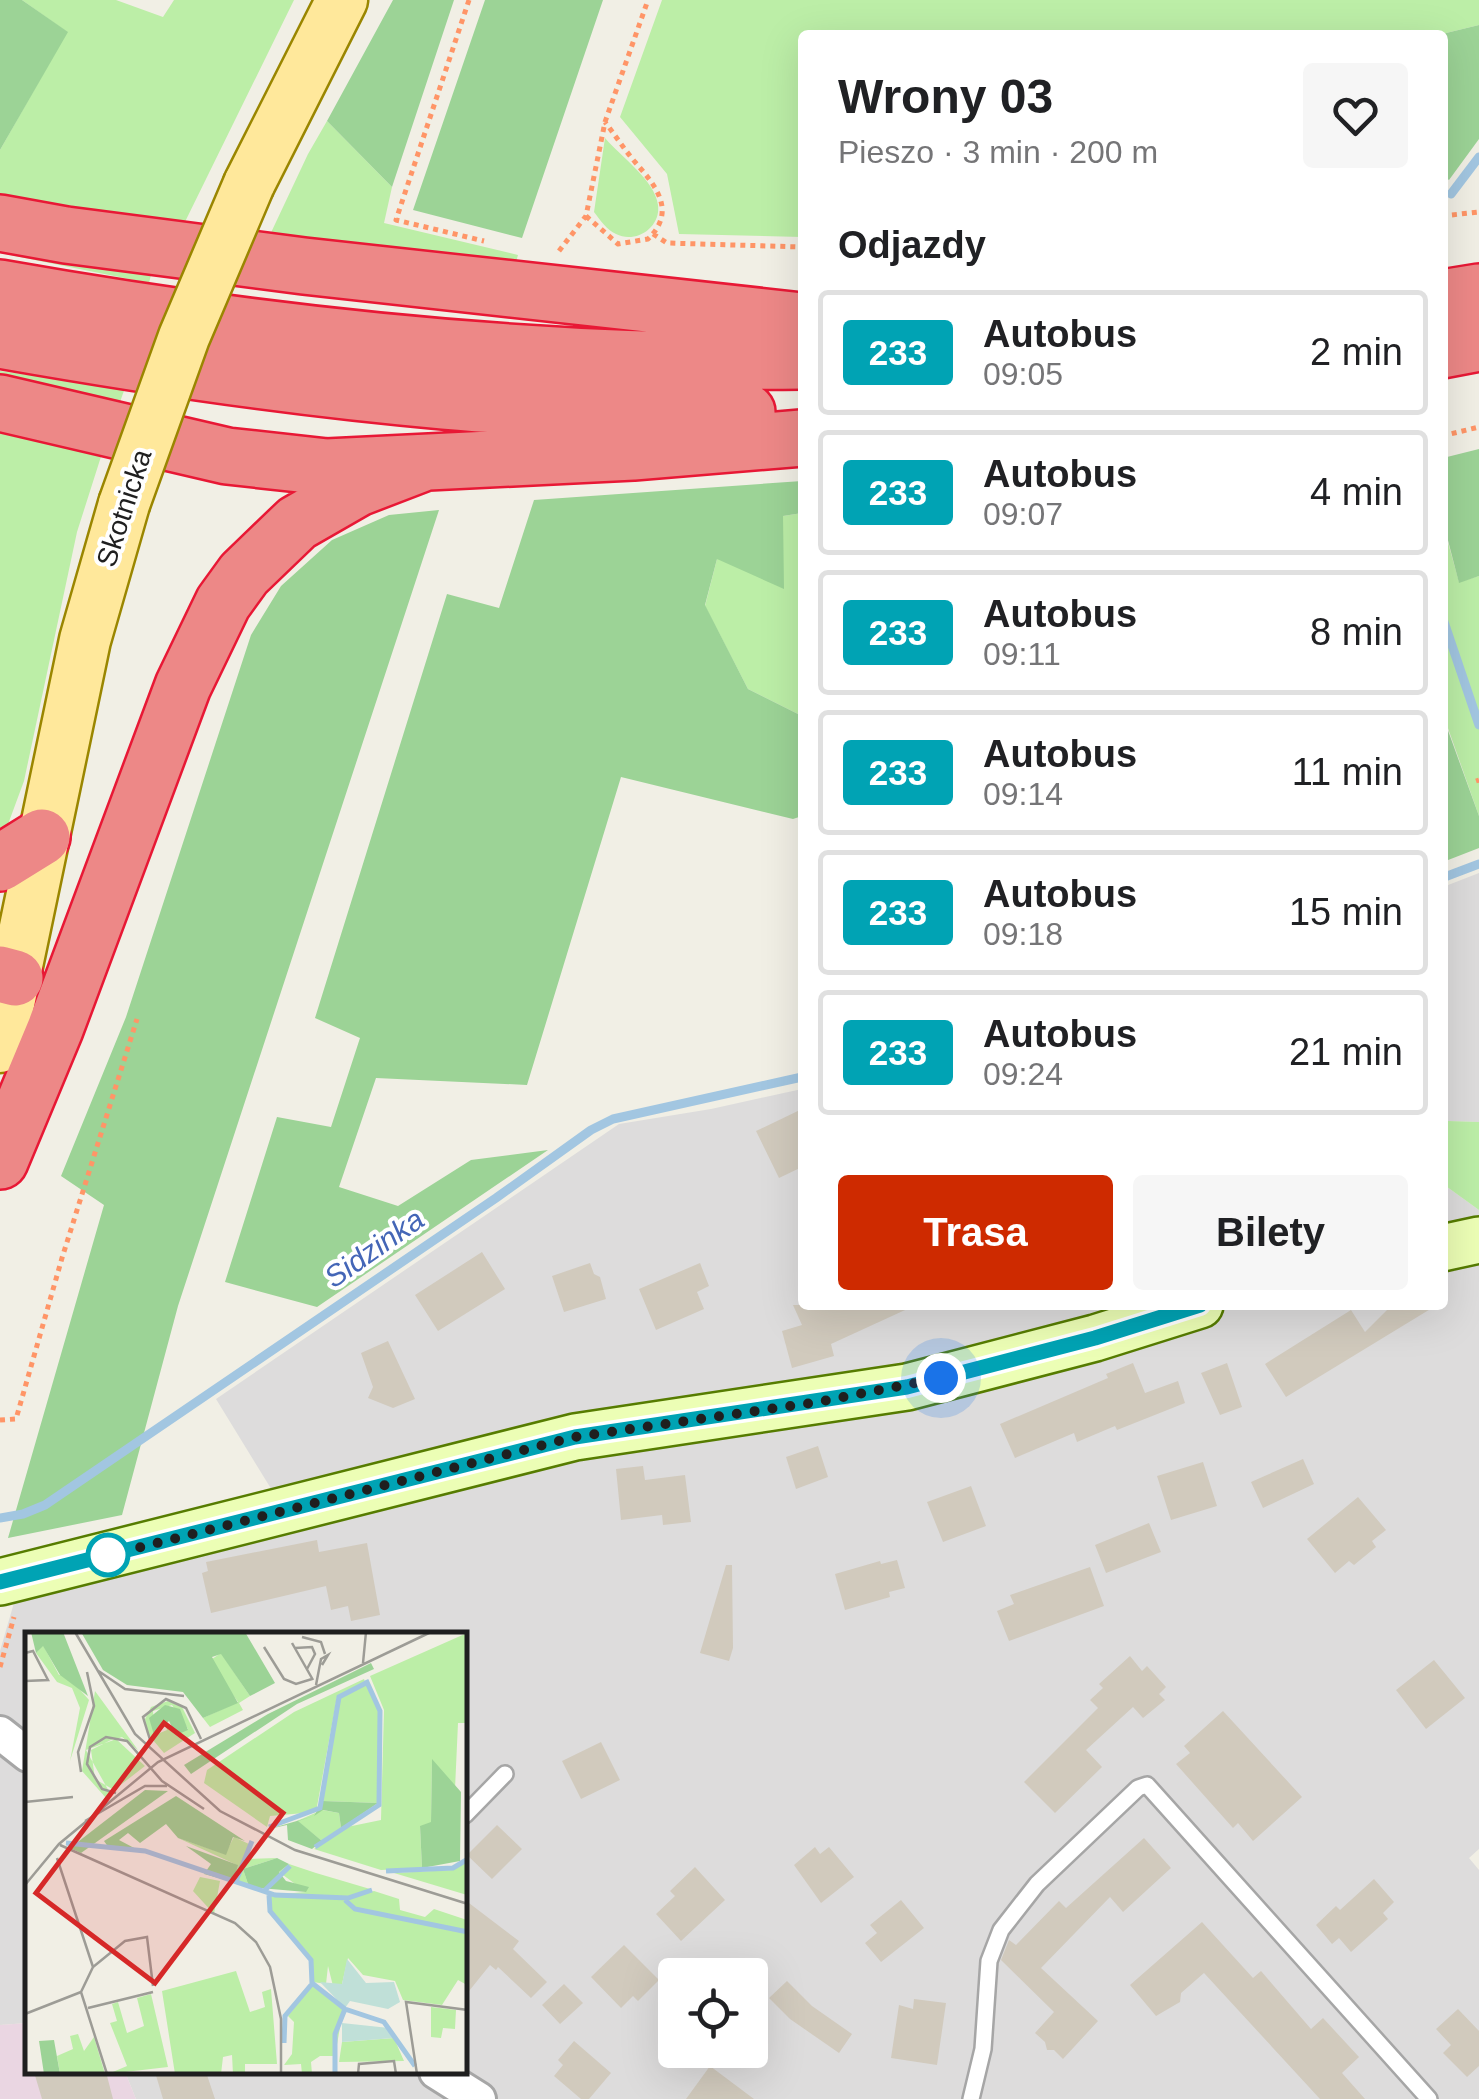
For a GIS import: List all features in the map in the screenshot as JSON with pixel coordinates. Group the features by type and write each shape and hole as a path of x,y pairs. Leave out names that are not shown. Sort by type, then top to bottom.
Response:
{"highway":[{"path":"0,223 66,236 304,266 798,321"},
{"path":"0,288 212,322 396,344 588,357 798,361"},
{"path":"1448,297 1479,292"},
{"path":"0,340 217,376 449,402 666,410 798,410"},
{"path":"1448,349 1479,343"},
{"path":"0,402 243,458 327,468 633,452 798,438"},
{"path":"0,1161 55,1028 183,686 223,603 244,574 296,524 358,488 423,463"}],"main road":[{"name":"Skotnicka","path":"0,1047 21,850 124,504 184,337 249,184 342,0"}],"street":[{"path":"1448,1247 1479,1240"},
{"path":"12,1580 575,1437 907,1387 1095,1338 1184,1310"},
{"path":"0,1733 25,1753"},
{"path":"439,2074 479,2099"}],"lane":[{"path":"468,1812 505,1774"},
{"path":"971,2099 983,2049 989,1962 1001,1930 1037,1884 1138,1788 1147,1784 1430,2099"}],"path":[{"path":"468,0 396,220 498,244"},
{"path":"546,252 558,252 586,216 605,122 648,0"},
{"path":"586,216 618,244 637,243 654,234 663,216 663,199 605,122"},
{"path":"1448,215 1479,212"},
{"path":"654,234 667,243 798,248"},
{"path":"1448,435 1479,427"},
{"path":"0,1420 16,1419 137,1019"},
{"path":"0,1667 12,1580"}],"shaded area":[{"path":"1479,873 1479,1122 1448,1121 1448,885"},
{"path":"798,1090 798,1310 1448,1310 1448,1188 1479,1210 1479,1849 1469,1858 1479,1870 1479,2099 136,2099 126,2074 468,2074 468,1632 25,1632 25,2023 0,2025 0,1651 18,1589 284,1522 270,1487 216,1399 619,1124"},
{"path":"25,2023 25,2074 126,2074 136,2099 0,2099 0,2025"}],"green space":[{"path":"0,0 22,0 68,32 0,150"},
{"path":"22,0 116,0 163,17 174,0 294,0 180,232 0,199 0,150 67,32"},
{"path":"393,0 454,0 392,187 327,121"},
{"path":"485,0 603,0 522,238 413,210"},
{"path":"662,0 1479,0 1479,25 1448,33 798,30 798,237 679,234 667,174 620,117"},
{"path":"1479,25 1479,139 1449,180 1448,179 1448,33"},
{"path":"327,121 392,187 384,223 518,255 514,269 268,239"},
{"path":"605,138 644,178 655,196 655,221 638,235 616,234 594,212"},
{"path":"0,242 151,275 149,283 0,253"},
{"path":"0,371 125,388 116,413 0,386"},
{"path":"0,421 105,444 77,532 24,781 7,827 0,831"},
{"path":"1479,449 1479,576 1459,583 1448,540 1448,457"},
{"path":"798,481 798,514 783,516 784,589 717,559 705,605 748,689 798,714 798,817 621,777 527,1085 376,1078 339,1187 398,1206 471,1160 548,1150 317,1307 225,1282 277,1117 331,1127 360,1038 315,1018 447,594 499,608 534,500"},
{"path":"439,510 178,1306 122,1515 8,1538 104,1205 61,1176 126,1017 251,635 281,586 332,540 389,515"},
{"path":"798,514 798,714 748,689 705,606 717,559 783,516"},
{"path":"1448,543 1459,582 1479,576 1479,816 1448,728"},
{"path":"1448,731 1479,816 1479,848 1448,860"},
{"path":"1448,1121 1479,1122 1479,1210 1448,1188"}],"building":[{"path":"798,1111 798,1169 779,1178 756,1131"},
{"path":"482,1252 505,1289 438,1331 415,1295"},
{"path":"590,1263 594,1274 600,1277 606,1299 564,1312 552,1276"},
{"path":"700,1263 709,1286 697,1292 704,1309 656,1330 639,1289"},
{"path":"793,1305 798,1305 798,1310 905,1310 831,1344 834,1356 792,1368 782,1331 802,1325"},
{"path":"1351,1310 1365,1332 1387,1310 1429,1310 1286,1397 1265,1364"},
{"path":"388,1341 415,1399 393,1408 368,1398 373,1387 361,1353"},
{"path":"1133,1363 1145,1393 1178,1381 1185,1403 1077,1442 1074,1433 1015,1458 1000,1424 1108,1378 1106,1374"},
{"path":"1227,1363 1242,1407 1220,1415 1201,1373"},
{"path":"818,1446 828,1477 796,1489 786,1457"},
{"path":"1303,1459 1314,1484 1263,1508 1251,1482"},
{"path":"1203,1462 1217,1506 1171,1520 1157,1476"},
{"path":"643,1466 645,1480 685,1475 691,1522 663,1525 662,1515 621,1520 616,1469"},
{"path":"971,1486 986,1526 943,1542 927,1502"},
{"path":"1358,1497 1386,1530 1372,1541 1376,1547 1354,1565 1349,1561 1335,1573 1307,1539"},
{"path":"1149,1523 1161,1552 1106,1573 1095,1545"},
{"path":"317,1540 319,1552 367,1543 380,1615 351,1621 348,1606 331,1610 326,1586 211,1613 202,1573 208,1571 206,1562"},
{"path":"897,1560 905,1588 889,1592 890,1597 845,1610 835,1574"},
{"path":"726,1565 732,1565 733,1648 729,1661 700,1653"},
{"path":"1090,1567 1104,1606 1009,1641 997,1611 1014,1604 1010,1595"},
{"path":"1130,1656 1142,1671 1147,1666 1166,1687 1159,1694 1165,1700 1143,1718 1133,1707 1086,1750 1102,1767 1055,1813 1024,1782 1098,1708 1090,1700 1103,1688 1099,1684"},
{"path":"1434,1660 1465,1698 1426,1729 1396,1690"},
{"path":"1223,1711 1302,1797 1253,1841 1238,1823 1233,1828 1176,1764 1190,1753 1184,1746"},
{"path":"601,1742 620,1780 581,1799 562,1761"},
{"path":"497,1825 522,1849 492,1879 468,1854"},
{"path":"1144,1838 1171,1868 1123,1912 1110,1897 1041,1968 1098,2021 1063,2059 1054,2050 1047,2050 1035,2033 1054,2012 1001,1960 1009,1940 1016,1945 1059,1901 1066,1908"},
{"path":"815,1847 820,1854 829,1847 854,1877 821,1903 794,1865"},
{"path":"695,1867 725,1900 681,1941 656,1914 675,1896 670,1891"},
{"path":"1374,1879 1394,1902 1383,1913 1388,1919 1351,1952 1339,1938 1332,1944 1316,1925 1336,1906 1340,1910"},
{"path":"901,1900 924,1928 881,1962 865,1943 877,1933 870,1925"},
{"path":"468,1902 519,1941 513,1949 547,1982 531,1998 498,1967 496,1970 490,1965 468,1992"},
{"path":"1202,1922 1253,1978 1261,1971 1311,2029 1323,2018 1359,2057 1342,2073 1365,2099 1320,2099 1204,1973 1181,1993 1180,2002 1156,2016 1130,1985"},
{"path":"624,1945 658,1981 638,2001 633,1996 621,2008 591,1977"},
{"path":"787,1981 812,2006 852,2034 839,2053 790,2019 769,1998"},
{"path":"564,1984 583,2003 560,2024 542,2005"},
{"path":"914,1999 946,2003 937,2065 891,2058 899,2005 913,2009"},
{"path":"1458,2009 1479,2031 1479,2066 1467,2077 1443,2053 1451,2045 1436,2029"},
{"path":"574,2041 611,2073 589,2099 581,2099 554,2076 563,2065 558,2060"},
{"path":"709,2068 713,2068 754,2099 686,2099"},
{"path":"35,2074 107,2074 113,2099 42,2099"},
{"path":"156,2074 207,2074 215,2099 163,2099"}],"waterway":[{"path":"1451,194 1479,157"},
{"path":"1448,634 1479,725"},
{"name":"Sidzinka","path":"1448,876 1479,864"},
{"name":"Sidzinka","path":"0,1518 45,1505 591,1130 613,1119 798,1078"}],"bus line":[{"name":"233","path":"0,1582 575,1437 907,1387 1095,1338 1184,1310"}],"route":[{"path":"108,1555 98,1558 575,1437 818,1402 941,1378"}]}
